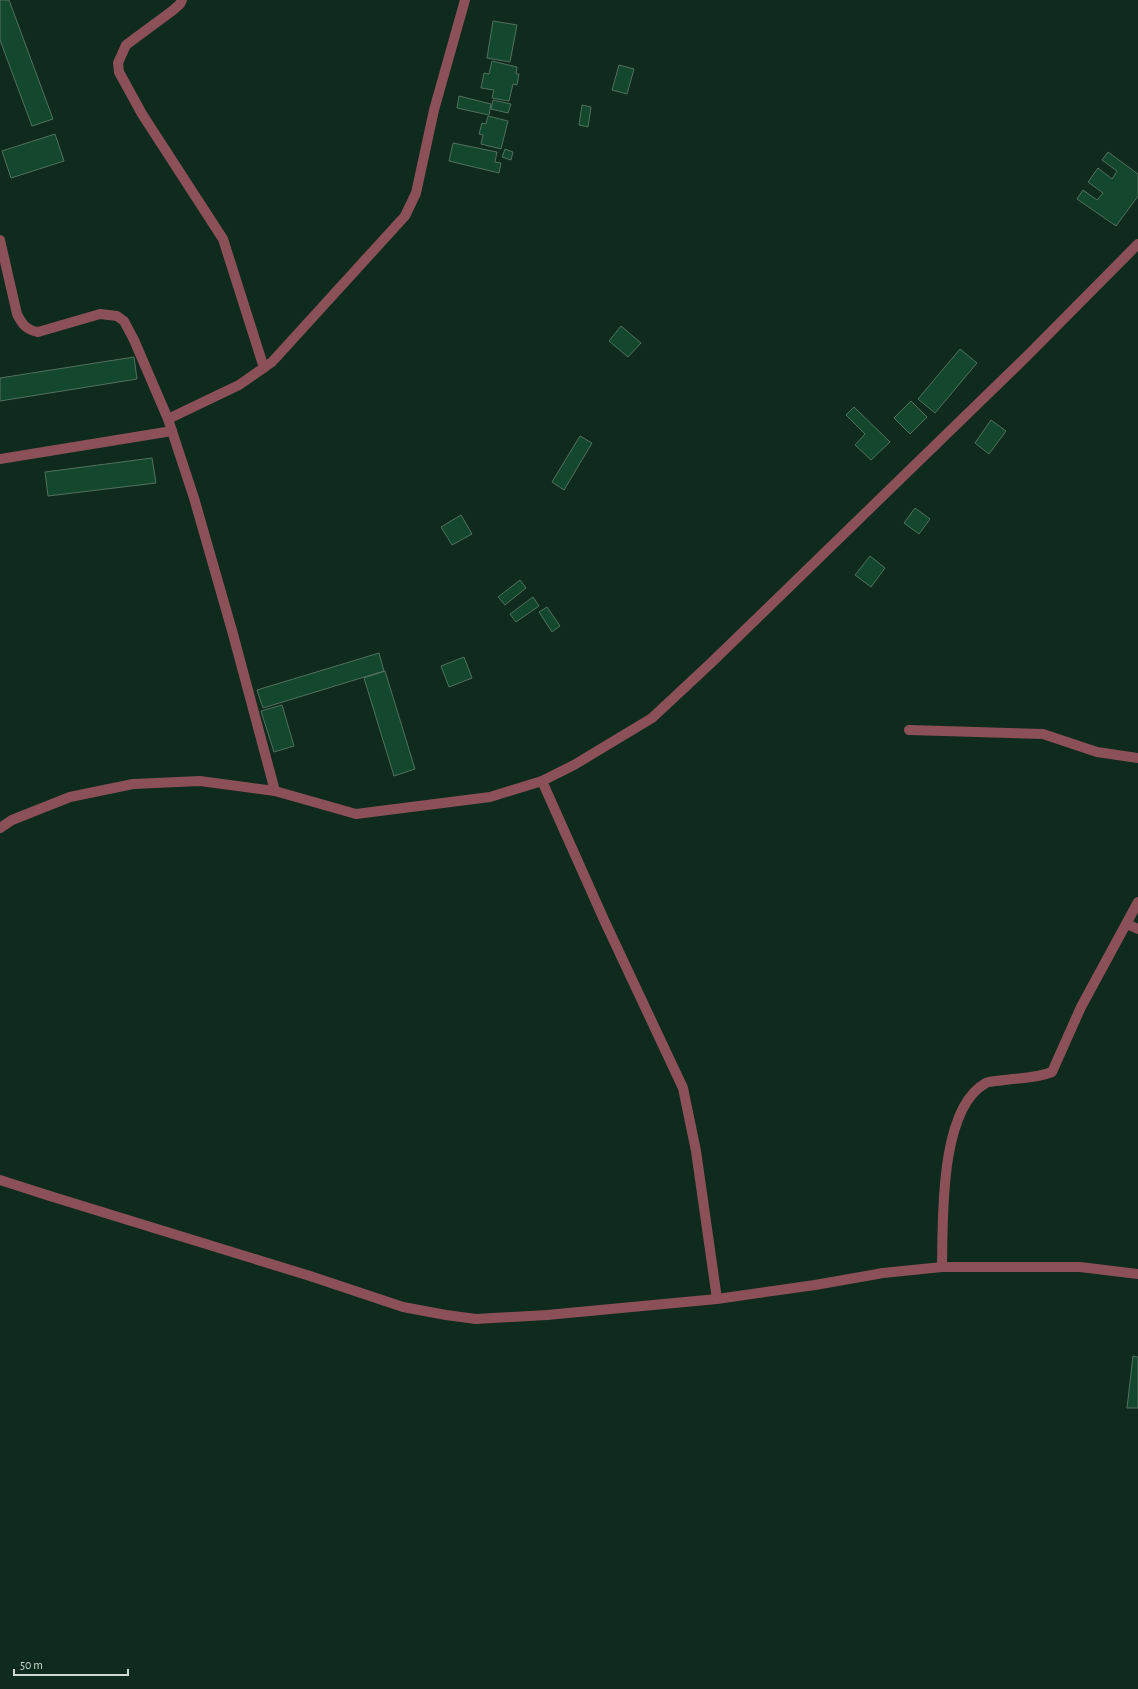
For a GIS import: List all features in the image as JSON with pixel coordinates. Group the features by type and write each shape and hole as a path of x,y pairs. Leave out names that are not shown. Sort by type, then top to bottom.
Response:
{"street":[{"path":"182,0 180,4 172,11 126,45 118,62 119,72 142,114 223,239 264,368"},
{"path":"168,420 239,385 272,362 405,216 416,193 434,110 465,0"},
{"path":"0,240 16,314 22,324 30,331 38,332 100,314 117,316 124,321 134,340 168,420 194,498 233,634 275,791"},
{"path":"0,828 12,820 70,797 133,784 200,781 275,791 356,814 490,797 542,781 574,765 652,718 712,662 1134,253 1138,244"},
{"path":"0,459 172,431"},
{"path":"909,730 1043,734 1097,752 1138,758"},
{"path":"542,781 605,922 683,1088 696,1151 717,1299"},
{"path":"942,1267 943,1218 949,1150 966,1103 976,1089 988,1082 1039,1076 1052,1072 1081,1006 1138,902"},
{"path":"1127,924 1138,929"},
{"path":"0,1180 310,1276 403,1307 476,1319 509,1318 717,1299 815,1285 883,1272 942,1267 1080,1267 1138,1274"}],"building":[{"path":"0,0 9,0 53,119 32,126 0,40"},
{"path":"493,21 517,25 510,62 487,58"},
{"path":"492,61 517,67 516,74 519,74 517,85 513,84 509,101 492,98 494,90 481,88 484,73 489,74"},
{"path":"619,65 634,69 627,94 612,90"},
{"path":"459,96 491,104 489,115 457,108"},
{"path":"493,100 511,104 508,113 491,109"},
{"path":"582,105 591,107 588,127 579,125"},
{"path":"488,116 508,121 501,149 481,144 483,135 479,134 482,123 486,124"},
{"path":"55,134 64,161 11,178 2,151"},
{"path":"453,143 497,152 495,162 501,163 499,173 449,161"},
{"path":"505,149 513,152 511,160 502,157"},
{"path":"1108,152 1138,174 1138,196 1116,226 1077,199 1083,190 1097,200 1103,193 1088,182 1098,168 1112,179 1117,171 1102,160"},
{"path":"621,326 641,343 628,357 609,341"},
{"path":"960,349 977,363 935,413 918,399"},
{"path":"134,357 137,379 0,401 0,378"},
{"path":"911,401 927,417 910,434 894,418"},
{"path":"854,407 890,442 871,460 855,445 865,434 846,415"},
{"path":"991,420 1006,431 989,454 975,443"},
{"path":"580,436 592,443 564,490 552,482"},
{"path":"152,458 156,483 48,496 45,472"},
{"path":"915,508 930,519 919,534 904,523"},
{"path":"461,515 472,534 452,545 441,527"},
{"path":"870,556 885,568 871,587 855,575"},
{"path":"520,580 526,588 505,605 498,597"},
{"path":"533,597 539,606 516,622 510,614"},
{"path":"547,607 560,626 552,632 539,612"},
{"path":"379,653 384,671 263,708 257,690"},
{"path":"464,657 472,678 449,687 441,666"},
{"path":"385,671 415,769 394,776 364,678"},
{"path":"282,705 294,746 274,752 261,711"},
{"path":"1133,1356 1138,1357 1138,1408 1127,1408"}]}
